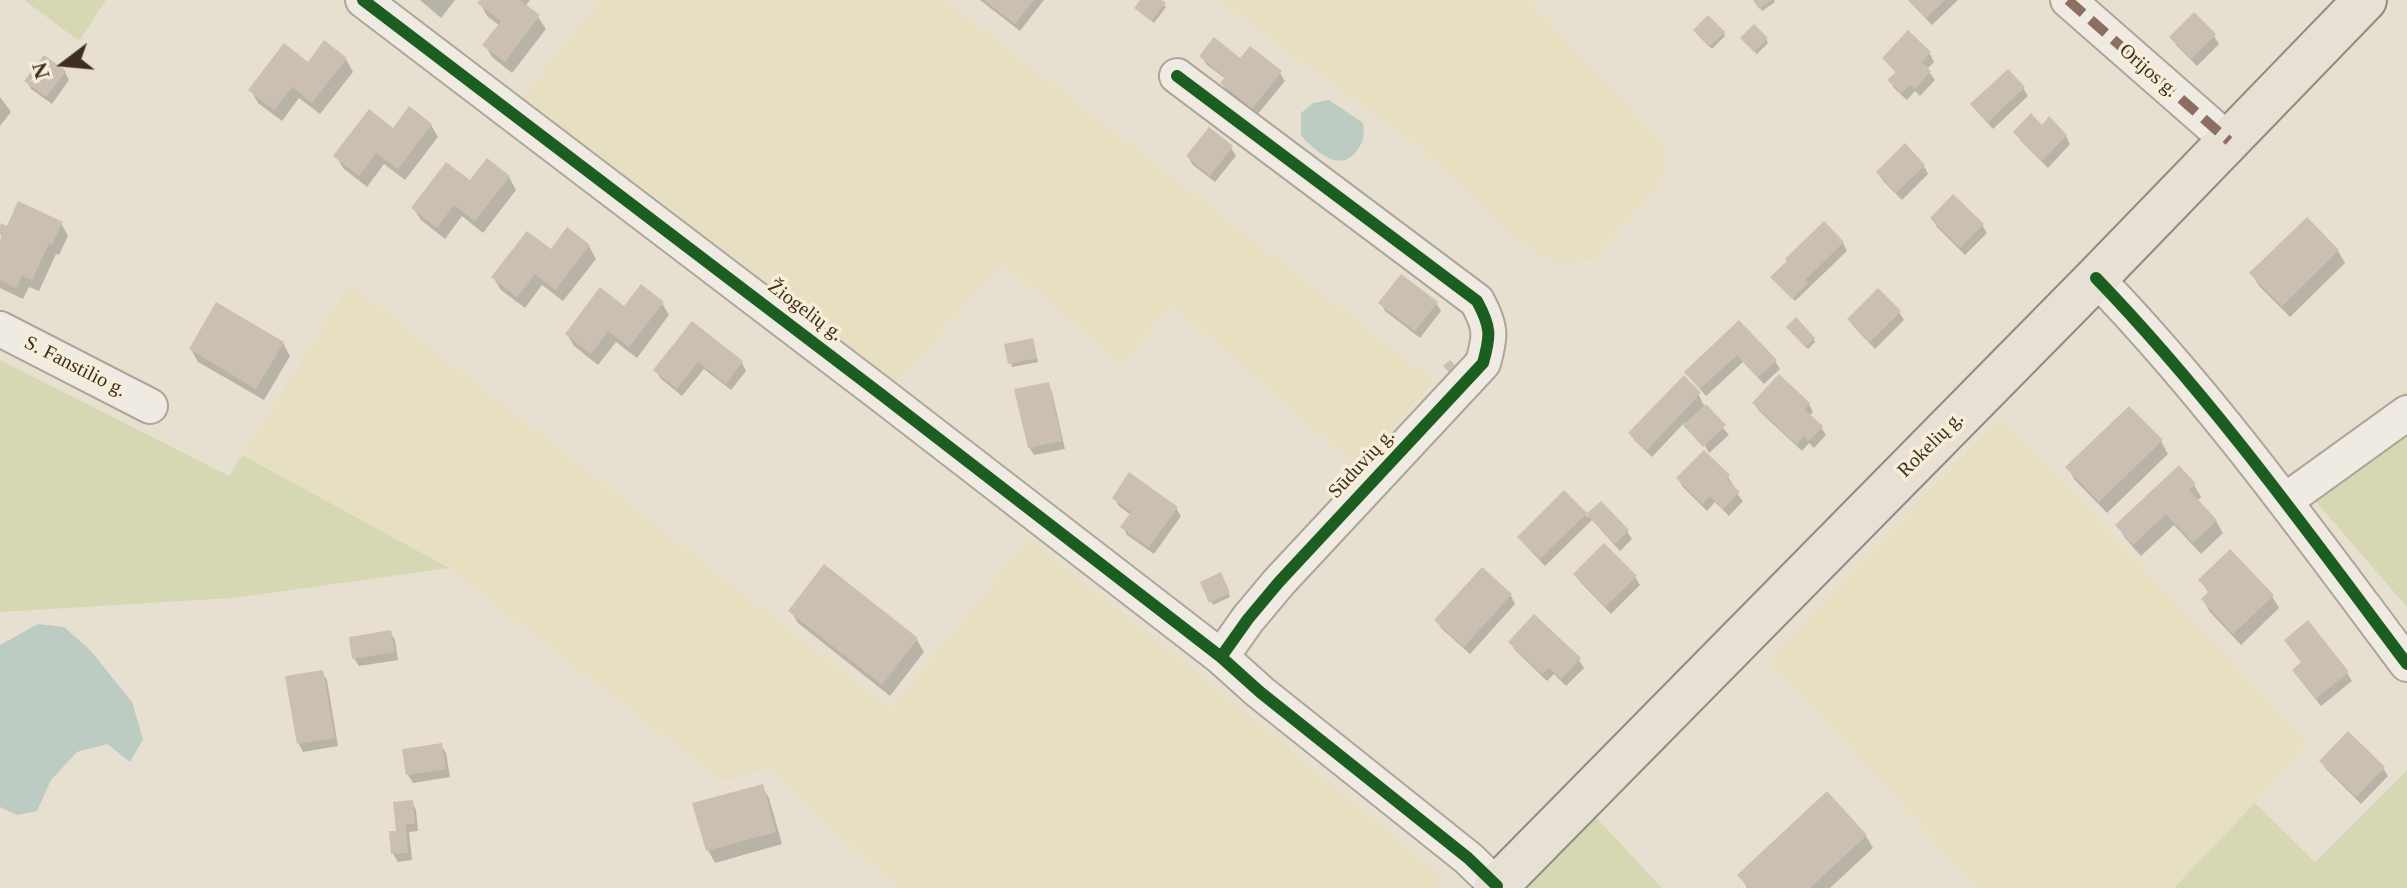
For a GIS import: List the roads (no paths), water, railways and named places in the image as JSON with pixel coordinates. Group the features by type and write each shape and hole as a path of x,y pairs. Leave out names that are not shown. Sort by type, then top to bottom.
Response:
{"main road":[{"name":"Rokelių g.","path":"1496,887 2365,0"}],"street":[{"name":"Žiogelių g.","path":"363,0 1221,657"},
{"name":"Orijos g.","path":"2068,0 2229,141"},
{"name":"Sūduvių g.","path":"1177,76 1477,301 1488,321 1488,346 1483,363 1279,582 1221,657"},
{"path":"2096,278 2143,327 2285,501 2407,664"},
{"name":"S. Fanstilio g.","path":"0,329 150,406"},
{"path":"2285,501 2407,413"},
{"path":"1221,657 1260,692 1468,858 1496,887"}]}
